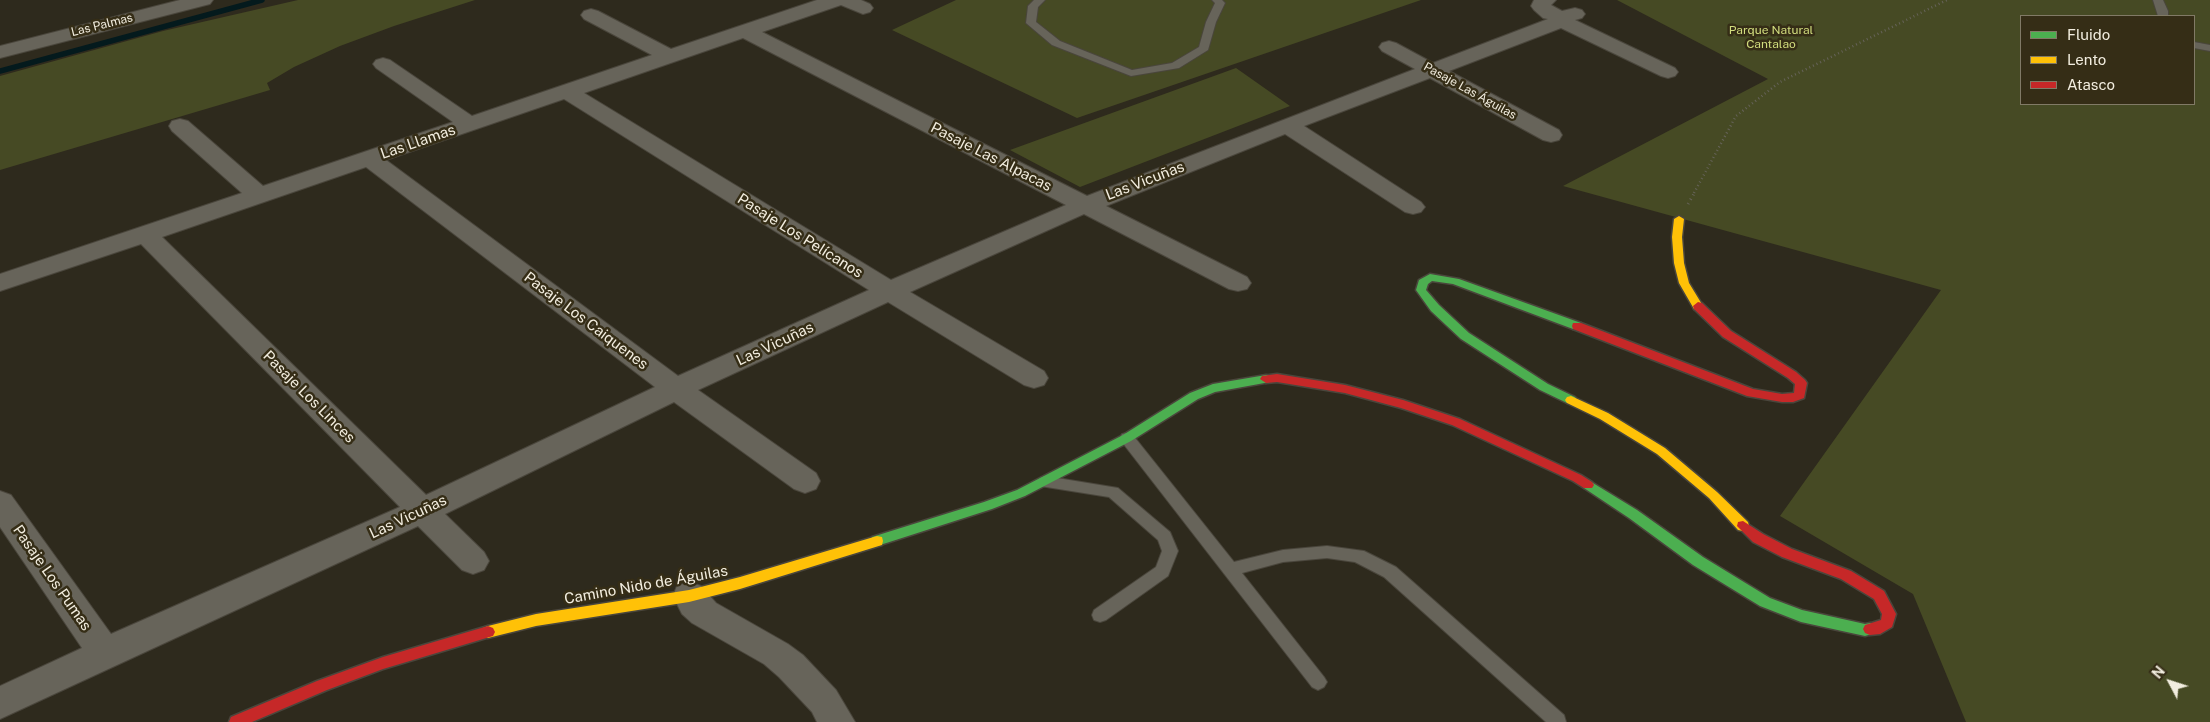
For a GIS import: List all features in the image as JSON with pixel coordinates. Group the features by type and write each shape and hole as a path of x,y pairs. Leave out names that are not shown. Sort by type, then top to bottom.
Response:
{"street":[{"name":"Las Palmas","path":"0,52 203,0"},
{"name":"Las Llamas","path":"5,274 145,234 836,0"},
{"path":"846,0 864,8"},
{"path":"1546,0 1540,4 1542,9 1550,14 1562,12 1668,72"},
{"name":"Las Vicuñas","path":"0,703 105,653 422,511 676,389 889,291 1084,205 1432,70 1562,12"},
{"path":"591,15 670,56"},
{"name":"Pasaje Las Alpacas","path":"744,31 1238,283"},
{"name":"Pasaje Las Águilas","path":"1389,47 1551,135"},
{"path":"383,64 470,124"},
{"name":"Pasaje Los Pelícanos","path":"566,91 889,291 1034,378"},
{"path":"1288,125 1413,207"},
{"path":"180,126 259,195"},
{"name":"Pasaje Los Caiquenes","path":"369,158 676,389 805,481"},
{"name":"Camino Nido de Águilas","path":"236,722 322,685 392,660 474,635 536,620 689,596 740,583 988,506 1022,493 1086,460 1127,438 1194,396 1213,388 1237,382 1277,378 1345,389 1403,404 1456,422 1577,478 1633,514 1698,561 1765,602 1801,616 1829,623 1865,630 1880,628 1887,623 1889,614 1879,596 1871,590 1846,575 1788,553 1758,538 1744,527 1713,495 1661,451 1604,416 1544,386 1487,352 1465,336 1421,290 1423,282 1430,277 1455,281 1614,339 1751,393 1782,398 1793,398 1800,395 1801,383 1792,375 1727,334 1704,314 1692,299 1684,283 1679,263 1677,237 1679,219"},
{"name":"Pasaje Los Linces","path":"145,234 473,560"},
{"name":"Pasaje Los Pumas","path":"0,503 105,653"},
{"path":"689,596 694,604 704,613 776,654 791,666 824,701 837,722"}],"lane":[{"path":"1040,0 1033,6 1031,23 1056,43 1131,73 1176,66 1204,48 1211,22 1220,3 1217,0"},
{"path":"2158,0 2163,10 2162,15"},
{"path":"2195,45 2210,48"},
{"path":"1127,438 1318,682"},
{"path":"1044,482 1113,492 1164,536 1170,551 1162,571 1100,615"},
{"path":"1229,570 1283,556 1327,552 1358,556 1390,572 1558,721"}],"path":[{"path":"1679,219 1736,116 1780,82 1948,0"}],"green space":[{"path":"298,0 475,0 394,26 340,46 294,67 267,83 270,90 0,170 0,76 163,31"},
{"path":"956,0 1421,0 1077,118 892,30"},
{"name":"Parque Natural Cantalao","path":"1617,0 2210,0 2210,722 1966,722 1913,594 1780,516 1941,290 1563,186 1768,79"},
{"path":"1236,68 1290,106 1080,187 1010,150"}],"waterway":[{"path":"0,71 262,0"}],"traffic: fast":[{"path":"1571,400 1544,387 1465,336 1435,308 1421,290 1423,282 1430,277 1455,281 1577,326"},
{"path":"877,541 988,506 1021,493 1127,438 1194,396 1213,388 1266,379"},
{"path":"1588,485 1633,514 1698,561 1765,602 1801,616 1865,630 1870,629"}],"traffic: slow":[{"path":"1679,219 1677,237 1679,263 1684,283 1698,306"},
{"path":"1571,400 1604,416 1661,451 1713,495 1743,526"},
{"path":"488,632 536,620 689,596 740,583 877,541"}],"traffic: jam":[{"path":"1577,326 1751,393 1782,398 1793,398 1800,395 1801,383 1792,375 1727,334 1698,306"},
{"path":"1266,379 1277,378 1345,389 1403,404 1456,422 1577,478 1588,485"},
{"path":"1743,526 1758,538 1787,553 1846,575 1879,595 1889,614 1887,623 1880,628 1870,629"},
{"path":"236,722 322,685 383,663 488,632"}]}
